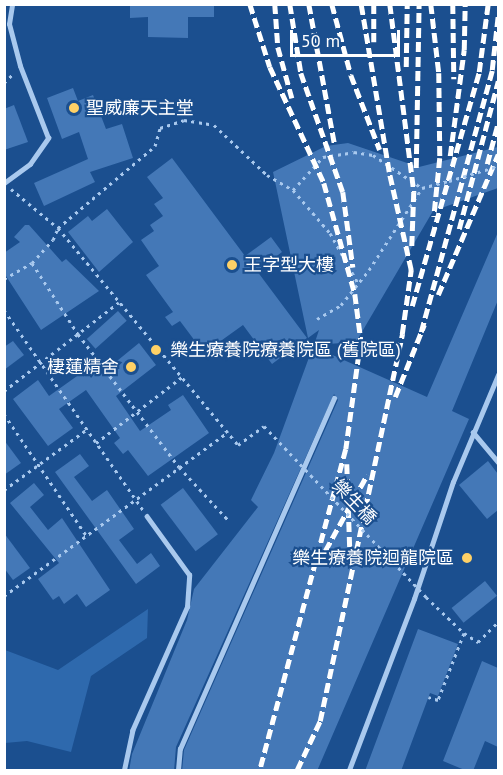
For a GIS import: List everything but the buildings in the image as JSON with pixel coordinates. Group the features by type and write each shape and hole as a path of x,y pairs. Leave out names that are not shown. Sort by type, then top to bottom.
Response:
{"lane":[{"path":"4,184 30,165 48,138 20,66 9,24 12,4"},
{"path":"349,771 473,432 498,375"},
{"path":"178,771 180,749 334,399"},
{"path":"473,432 498,462"},
{"path":"124,771 132,731 187,606 189,575 147,517"}],"path":[{"path":"4,279 32,263 53,240 58,228 156,146 160,128 184,120 214,125 267,175 293,190 330,233 358,282"},
{"path":"293,190 324,157 354,152 373,155 422,188"},
{"path":"317,320 341,305 422,188 498,166"},
{"path":"4,184 58,228 228,432 4,596"},
{"path":"32,263 78,334 140,411 179,467 228,520"},
{"path":"4,391 120,302"},
{"path":"4,310 147,517"},
{"path":"96,443 182,377"},
{"path":"4,414 86,536"},
{"name":"樂生橋","path":"228,432 238,445 264,426 426,597 464,633"},
{"path":"4,490 86,430"},
{"path":"428,697 438,700 464,633 478,642 498,622"}],"shaded area":[{"path":"148,609 147,638 91,676 71,752 27,741 5,743 5,650 58,670"}],"railway":[{"path":"250,4 270,67 324,183 355,294 361,340 346,449 260,770"},
{"path":"275,4 278,47 292,98"},
{"path":"290,4 301,73 343,192 353,267"},
{"path":"309,4 335,146"},
{"path":"332,4 351,75 380,150"},
{"path":"297,770 320,721 402,334 411,270 389,172 361,4"},
{"path":"374,4 374,42"},
{"path":"390,4 414,192 412,246"},
{"path":"406,67 407,4"},
{"path":"416,168 419,4"},
{"path":"431,4 439,73 440,158 434,217"},
{"path":"453,4 454,79"},
{"path":"450,156 464,50 465,4"},
{"path":"412,306 479,72 488,4"},
{"path":"421,332 492,70 498,16"},
{"path":"459,229 498,81"},
{"path":"487,164 498,123"},
{"path":"438,295 498,154"},
{"path":"395,397 424,325"},
{"path":"347,464 350,548"},
{"path":"325,551 367,475"}],"place":[{"name":"聖威廉天主堂","path":"74,108"},
{"name":"王字型大樓","path":"232,265"},
{"name":"樂生療養院療養院區 (舊院區)","path":"156,350"},
{"name":"棲蓮精舍","path":"131,367"},
{"name":"樂生療養院迴龍院區","path":"467,558"}]}
